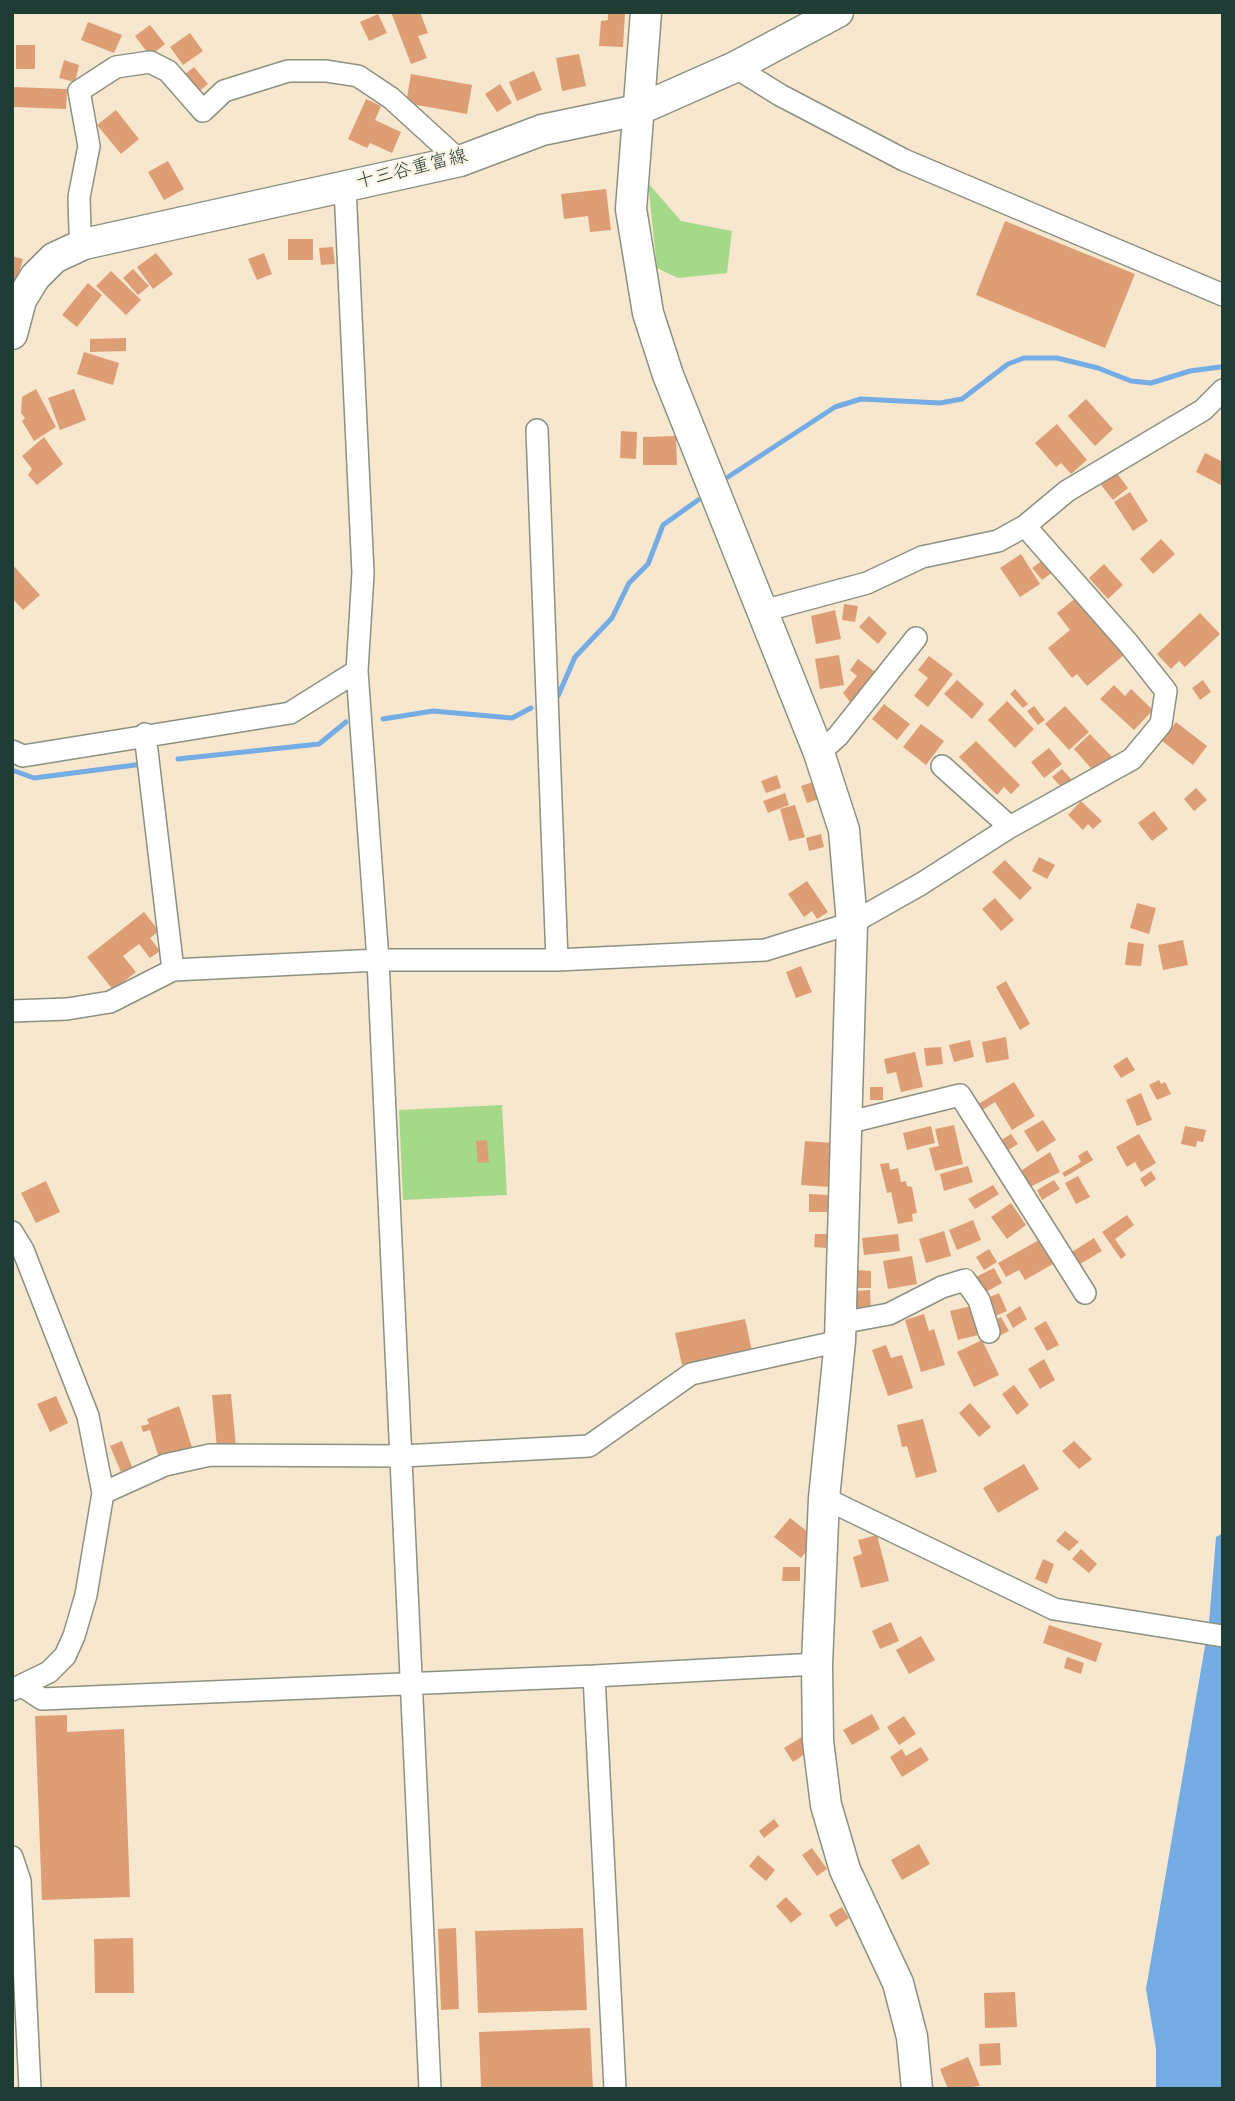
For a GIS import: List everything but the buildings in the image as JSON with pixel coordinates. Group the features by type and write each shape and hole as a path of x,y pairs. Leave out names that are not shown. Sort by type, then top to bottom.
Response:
{"street":[{"path":"646,12 631,209 648,313 668,375 819,753 844,830 852,923 840,1332 824,1498 817,1664 818,1741 826,1805 845,1870 898,1983 912,2037 917,2089"},
{"name":"十三谷重富線","path":"12,334 21,300 35,277 54,258 84,244 177,221 345,188 460,161 542,130 638,110 735,67 838,12"},
{"path":"84,244 80,231 79,197 89,146 79,91 116,67 150,62 168,71 203,111 224,91 288,71 326,71 358,76 391,98 460,161"},
{"path":"735,67 780,95 904,159 1223,295"},
{"path":"345,188 363,573 356,671 378,960 403,1456 430,2089"},
{"path":"763,611 867,583 922,557 998,541 1025,526 1067,491 1203,410 1223,390"},
{"path":"537,430 557,960"},
{"path":"12,1011 68,1009 110,1002 173,970 378,960 557,960 765,950 852,923 921,884 1010,827 1132,759 1161,724 1166,691 1128,643 1025,526"},
{"path":"819,753 838,736 916,639"},
{"path":"12,751 23,756 145,734 290,713 356,671"},
{"path":"145,734 173,970"},
{"path":"942,766 1010,827"},
{"path":"846,1123 960,1096 1085,1293"},
{"path":"12,1232 23,1250 88,1416 103,1493 86,1595 74,1636 65,1656 49,1672 17,1688"},
{"path":"103,1493 165,1465 210,1455 403,1456 589,1446 691,1374 840,1332 889,1314 942,1287 965,1280 979,1300 989,1332"},
{"path":"824,1498 1054,1609 1223,1636"},
{"path":"17,1688 42,1699 817,1664"},
{"path":"594,1676 615,2089"},
{"path":"12,1857 20,1881 30,2089"}],"green space":[{"path":"648,183 681,221 732,231 727,273 678,278 657,268"},
{"path":"502,1105 507,1195 403,1200 399,1110"}],"water":[{"path":"1223,1533 1223,2089 1156,2089 1156,2049 1146,1989 1209,1623 1216,1537"}],"waterway":[{"path":"728,477 835,407 861,399 940,403 962,399 1008,364 1024,358 1057,358 1098,368 1131,381 1151,383 1190,371 1220,367"},
{"path":"558,696 575,657 612,618 629,583 648,564 663,525 698,500"},
{"path":"383,719 433,711 512,718 531,708"},
{"path":"178,759 319,744 346,722"},
{"path":"12,770 34,778 143,764"}]}
